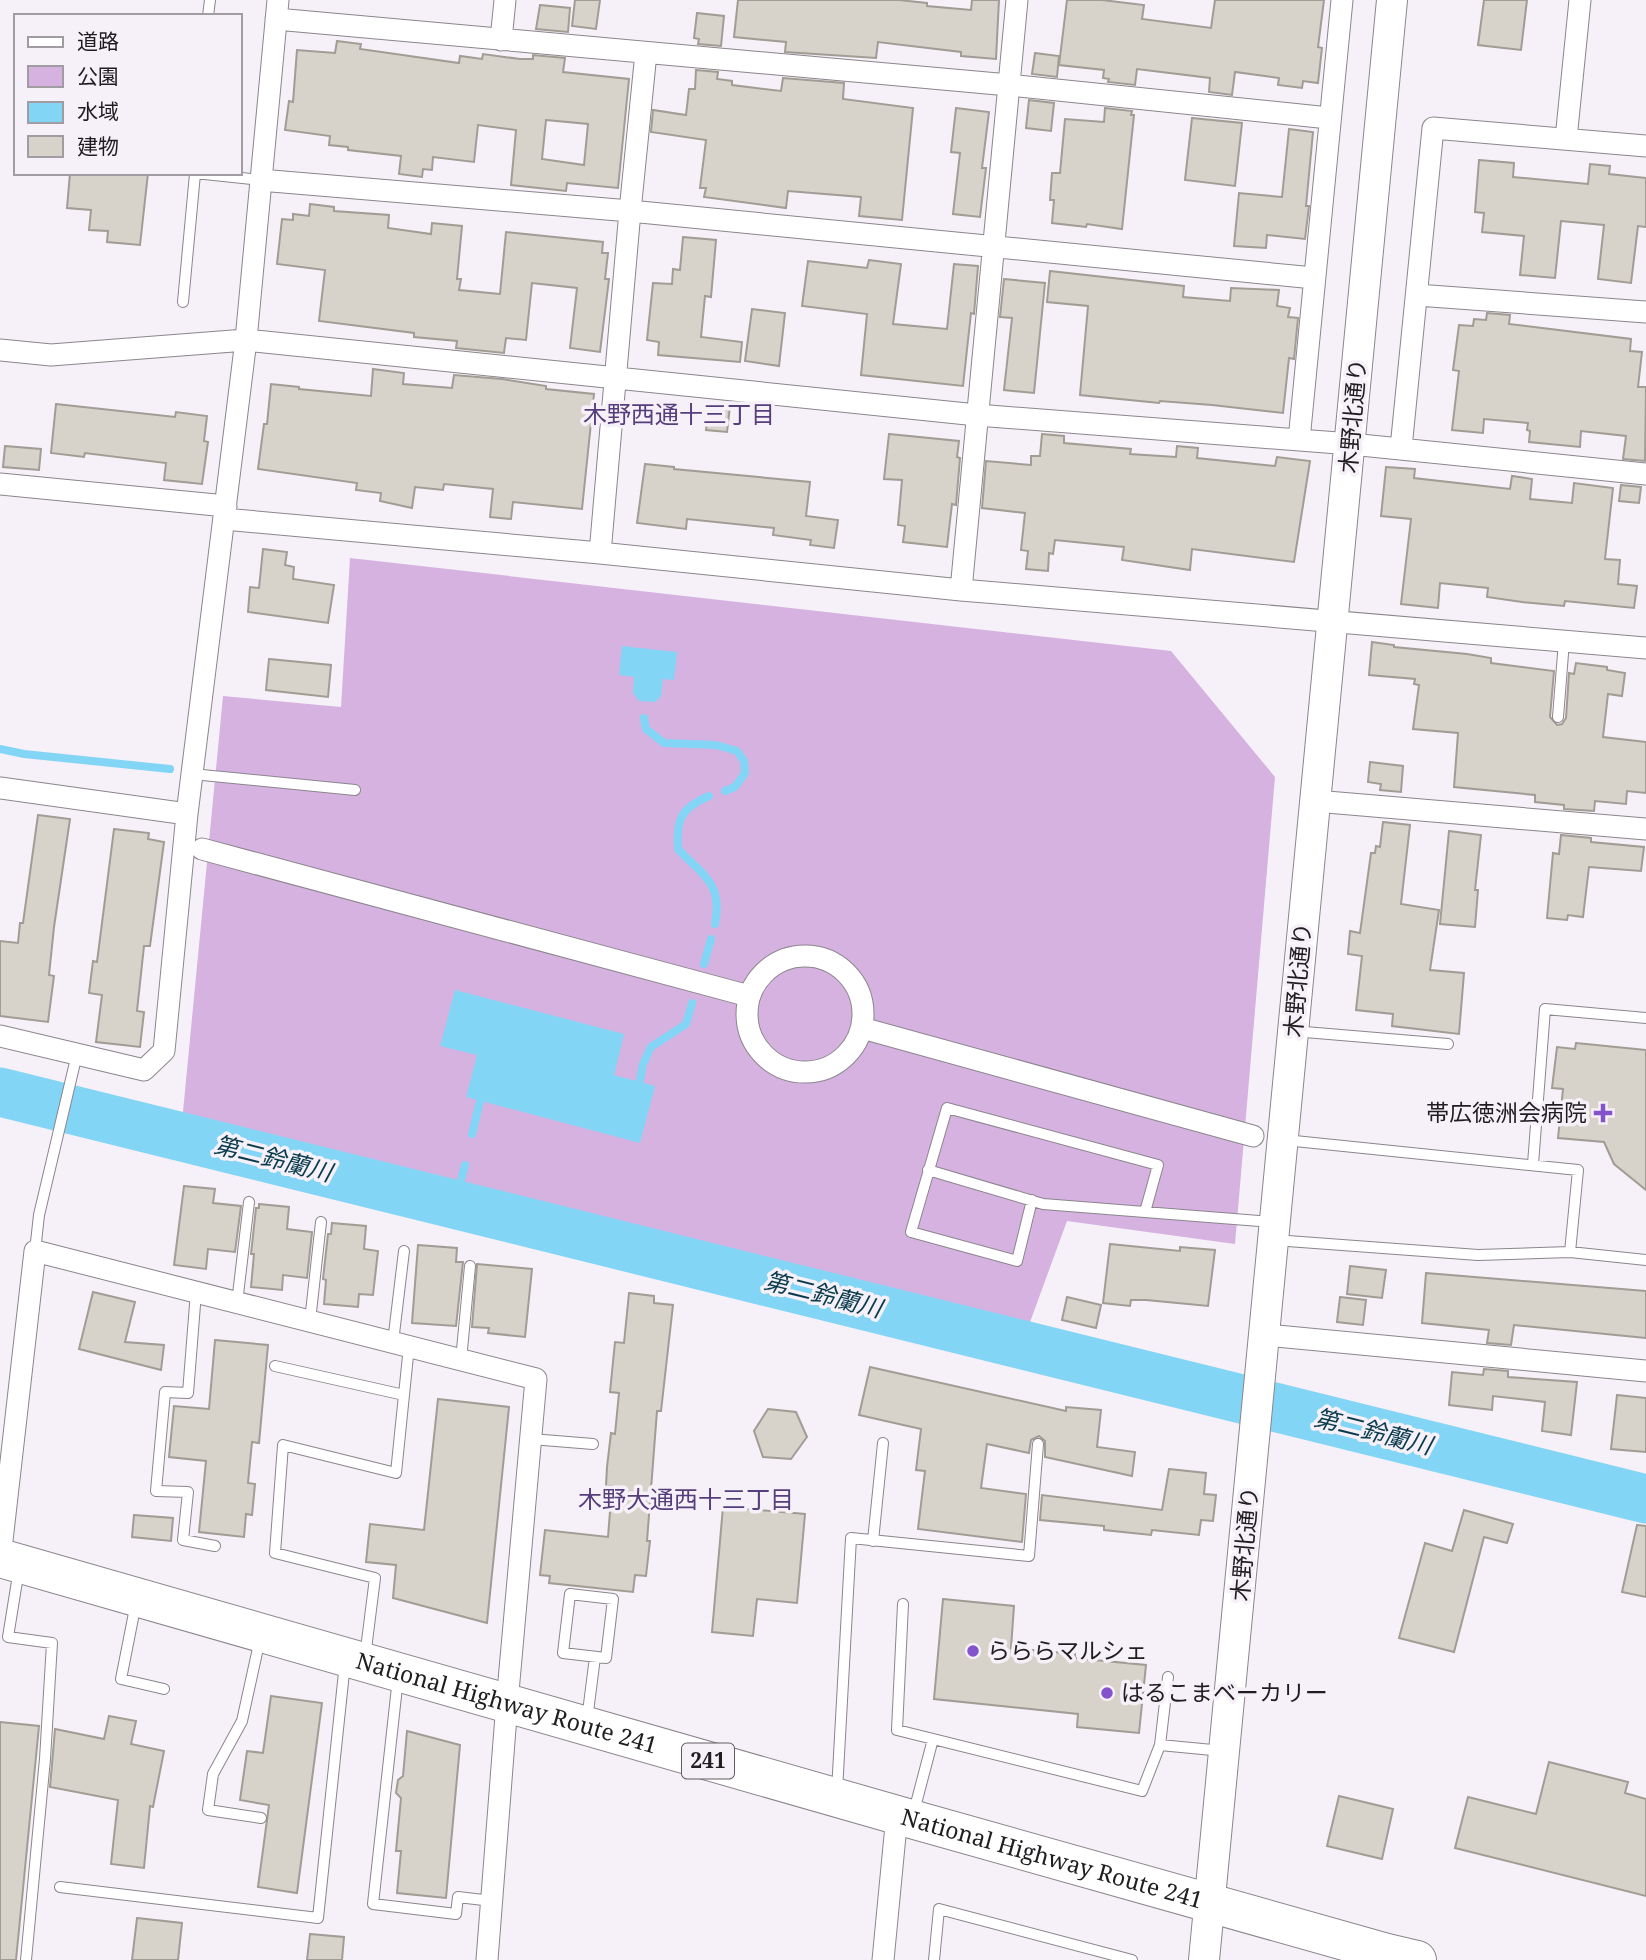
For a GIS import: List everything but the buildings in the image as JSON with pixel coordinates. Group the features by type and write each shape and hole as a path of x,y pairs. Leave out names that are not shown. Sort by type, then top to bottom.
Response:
{"highway":[{"name":"National Highway Route 241","path":"7,1560 1397,1958"}],"street":[{"path":"501,40 505,0"},
{"path":"961,590 1017,0"},
{"path":"1299,440 1342,0"},
{"name":"木野北通り","path":"1204,1960 1392,0"},
{"path":"1566,139 1580,0"},
{"path":"0,1036 144,1070 164,1051 187,814 246,340 277,10 501,40 1009,85 1329,118"},
{"path":"600,553 646,53"},
{"path":"1401,448 1433,128 1646,146"},
{"path":"260,180 630,211 1314,278"},
{"path":"1417,295 1646,312"},
{"path":"0,350 51,355 246,340 978,415 1401,448 1646,474"},
{"path":"0,484 225,512 961,590 1646,648"},
{"path":"0,788 187,814"},
{"path":"1315,801 1646,829"},
{"path":"202,849 749,996"},
{"path":"811,955 830,961 846,972 858,989 863,1008 862,1028 852,1049 834,1065 812,1072 789,1071 768,1060 753,1042 746,1020 749,996 758,978 772,965 790,956 811,955"},
{"path":"862,1028 1253,1136"},
{"path":"7,1560 35,1251 536,1379 487,1960"},
{"path":"1266,1335 1646,1371"},
{"path":"883,1960 904,1818"}],"lane":[{"path":"183,302 195,175"},
{"path":"206,175 260,180"},
{"path":"1558,717 1564,642"},
{"path":"192,774 355,790"},
{"path":"1533,1164 1545,1009 1646,1018"},
{"path":"1293,1031 1448,1044"},
{"path":"35,1251 39,1215 77,1054"},
{"path":"1032,1200 1017,1261 911,1232 947,1108 1158,1165 1145,1212"},
{"path":"1283,1140 1578,1170 1570,1252"},
{"path":"928,1170 1043,1204 1145,1212 1275,1231 1478,1255 1570,1252 1646,1260"},
{"path":"237,1303 248,1202"},
{"path":"310,1321 321,1222"},
{"path":"404,1251 401,1344 404,1395 396,1473 283,1445 275,1553 375,1578 370,1663 373,1904 456,1914 457,1897 492,1901"},
{"path":"461,1360 470,1266"},
{"path":"196,1292 188,1393 165,1392 156,1491 188,1492 183,1540 215,1546"},
{"path":"275,1366 404,1395"},
{"path":"531,1439 593,1444"},
{"path":"873,1541 883,1443"},
{"path":"836,1798 851,1538 1028,1556 1038,1444"},
{"path":"7,1560 8,1637 52,1643 45,1759 26,1960"},
{"path":"570,1594 613,1599 606,1658 595,1657 563,1653 570,1594"},
{"path":"137,1597 121,1679 164,1689"},
{"path":"903,1604 897,1730 933,1740 1142,1791 1160,1745 1168,1677"},
{"path":"261,1632 242,1721 213,1774 208,1810 261,1818"},
{"path":"586,1726 595,1657"},
{"path":"61,1887 318,1918 370,1663"},
{"path":"904,1818 933,1740"},
{"path":"1160,1745 1226,1751"},
{"path":"934,1960 939,1909 1132,1960"}],"green space":[{"path":"350,558 1171,651 1275,777 1235,1244 1067,1221 1026,1333 182,1122 223,696 341,707"}],"water":[{"path":"622,646 677,652 674,680 663,679 661,696 655,702 639,701 633,693 634,677 619,675"},
{"path":"455,990 624,1034 614,1075 655,1086 640,1143 466,1097 477,1055 440,1046"}],"waterway":[{"path":"644,718 646,729 664,743 716,745 737,751 744,761 745,773 735,787 725,791"},
{"path":"0,749 24,754 170,769"},
{"path":"709,796 692,805 682,816 678,830 678,849 703,874 713,889 717,910 715,924"},
{"path":"704,964 711,939"},
{"path":"638,1090 643,1064 651,1047 686,1024 692,1003"},
{"name":"第二鈴蘭川","path":"0,1092 1646,1499"},
{"path":"472,1134 482,1093"},
{"path":"454,1206 465,1165"}],"place":[{"name":"帯広徳洲会病院","path":"1603,1113"},
{"name":"らららマルシェ","path":"973,1651"},
{"name":"はるこまベーカリー","path":"1107,1693"}],"district":[{"name":"木野西通十三丁目","path":"679,415"},
{"name":"木野大通西十三丁目","path":"686,1500"}]}
